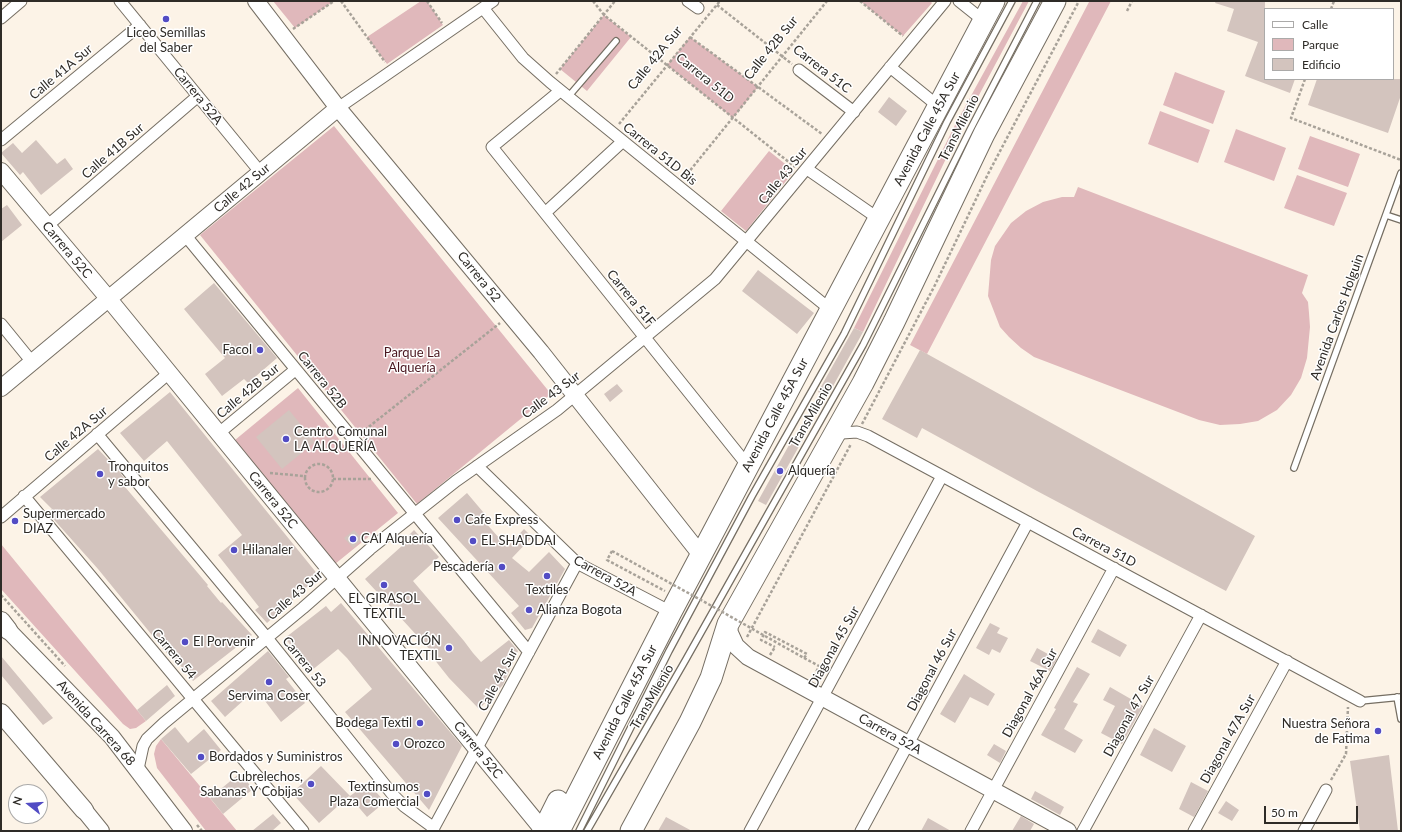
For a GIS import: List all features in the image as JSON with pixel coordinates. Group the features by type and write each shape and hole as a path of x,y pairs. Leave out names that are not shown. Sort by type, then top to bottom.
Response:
{"highway":[{"name":"Avenida Calle 45A Sur","path":"548,831 604,719 671,612 994,1"},
{"path":"631,831 690,722 708,685 728,624 832,438 894,322 984,134 1055,1"}],"main road":[{"path":"4,721 84,810"}],"street":[{"path":"2,15 21,1"},
{"name":"Carrera 52A","path":"120,1 261,173"},
{"name":"Carrera 52","path":"256,1 338,108 575,395 701,555"},
{"name":"Calle 42 Sur","path":"1,388 338,108 493,1"},
{"path":"688,1 698,8"},
{"name":"Calle 43 Sur","path":"138,769 140,753 147,739 267,638 356,560 477,466 557,410 710,284 747,242 945,1"},
{"path":"959,1 984,21"},
{"name":"Carrera 51D Bis","path":"483,8 523,58 550,82 622,142 831,310"},
{"name":"Calle 41A Sur","path":"1,140 140,26"},
{"path":"890,67 938,106"},
{"name":"Carrera 51C","path":"799,70 854,112"},
{"name":"Carrera 51F","path":"564,94 492,147 748,466"},
{"name":"Calle 41B Sur","path":"47,226 198,96"},
{"path":"545,213 622,142"},
{"name":"Carrera 52C","path":"1,171 108,298 477,749 548,831"},
{"path":"805,171 879,219"},
{"name":"Carrera 52B","path":"185,235 529,652"},
{"path":"1,324 32,362"},
{"name":"Calle 42B Sur","path":"219,433 295,370"},
{"name":"Calle 42A Sur","path":"1,517 169,373"},
{"name":"Carrera 51D","path":"832,438 842,433 857,432 868,436 1360,701"},
{"name":"Carrera 53","path":"97,434 267,638 393,796 433,829"},
{"name":"Carrera 52A","path":"477,466 577,563 671,612"},
{"name":"Diagonal 45 Sur","path":"750,831 942,476"},
{"name":"Carrera 54","path":"24,496 304,831"},
{"name":"Diagonal 46 Sur","path":"861,831 1028,522"},
{"name":"Calle 44 Sur","path":"433,829 577,563"},
{"name":"Diagonal 46A Sur","path":"971,831 1114,568"},
{"name":"Diagonal 47 Sur","path":"1083,831 1201,615"},
{"name":"Carrera 52A","path":"728,624 736,646 748,657 1068,831"},
{"name":"Avenida Carrera 68","path":"5,626 112,737 184,831"},
{"name":"Diagonal 47A Sur","path":"1194,831 1287,661"},
{"path":"1304,831 1326,790"},
{"path":"84,810 101,831"}],"lane":[{"name":"TransMilenio","path":"579,831 688,616 752,496 844,334 947,122 1012,1"},
{"name":"TransMilenio","path":"587,831 863,346 970,130 1037,1"},
{"path":"564,94 616,41"},
{"name":"Avenida Carlos Holguin","path":"1294,468 1401,173"},
{"path":"1386,215 1401,220"},
{"path":"1360,701 1399,697 1401,719"}],"path":[{"path":"283,36 334,1"},
{"path":"341,1 391,70"},
{"path":"427,1 447,32"},
{"name":"Carrera 51D","path":"592,1 604,15 733,118 805,171"},
{"path":"550,82 615,1"},
{"name":"Calle 42A Sur","path":"611,133 720,1"},
{"name":"Calle 42B Sur","path":"677,186 827,1"},
{"path":"860,1 911,42"},
{"path":"1127,12 1132,1"},
{"name":"Carrera 51C","path":"717,5 799,70"},
{"path":"690,37 830,140"},
{"path":"1305,80 1291,118 1401,160"},
{"path":"353,440 510,315"},
{"path":"798,438 823,395"},
{"path":"322,463 330,468 333,479 328,489 319,492 310,489 304,476 309,467 313,464 322,463"},
{"path":"263,473 304,476"},
{"path":"333,479 385,478"},
{"path":"660,589 606,560 612,551 819,666 810,684"},
{"path":"1,595 69,672"},
{"path":"775,647 761,640 765,632 807,654 804,658"},
{"path":"1326,790 1346,754 1348,694"}],"green space":[{"path":"273,1 334,1 295,28"},
{"path":"421,1 427,1 443,25 387,64 367,37"},
{"path":"860,1 930,1 932,3 903,36"},
{"path":"1023,1 1029,1 953,144 863,332 854,328 955,125"},
{"path":"1111,1 927,354 910,345 1089,2"},
{"path":"604,15 631,37 587,91 560,69"},
{"path":"690,37 758,87 733,118 667,65"},
{"path":"1175,72 1225,91 1213,124 1163,105"},
{"path":"1160,111 1210,130 1198,163 1148,144"},
{"name":"Parque La Alquería","path":"334,126 551,394 417,504 200,235"},
{"path":"1236,129 1286,148 1274,181 1224,162"},
{"path":"1310,136 1360,154 1348,187 1298,169"},
{"path":"769,151 794,171 746,231 721,211"},
{"path":"1297,175 1347,193 1334,226 1284,208"},
{"path":"1078,187 1308,275 1302,293 1308,302 1309,313 1310,327 1307,358 1301,378 1291,395 1277,410 1258,421 1240,424 1220,425 1199,420 1034,357 1021,348 1000,327 988,296 991,260 995,246 1011,223 1026,211 1043,202 1062,197 1074,197"},
{"path":"298,388 398,513 335,564 235,440"},
{"path":"1,544 146,721 136,728 130,729 123,724 1,589"},
{"path":"161,739 237,831 206,831 157,768 154,754 156,746"}],"building":[{"path":"1216,1 1265,1 1264,80 1295,80 1290,93 1245,76 1258,42 1227,31 1234,9 1215,3"},
{"path":"1401,79 1401,95 1388,133 1308,105 1317,80"},
{"path":"889,97 907,111 896,126 878,112"},
{"path":"36,140 57,164 65,158 73,169 41,195 23,172 20,175 1,153 13,143 22,153"},
{"path":"7,205 22,225 1,242 1,209"},
{"path":"758,270 814,313 797,334 742,291"},
{"path":"214,283 277,358 248,383 244,379 222,396 205,374 225,358 184,309"},
{"path":"854,328 863,332 827,397 818,392"},
{"path":"920,350 1255,536 1226,591 922,428 917,438 882,419"},
{"path":"617,384 623,391 610,402 604,394"},
{"path":"170,392 319,576 267,623 255,610 259,607 218,555 242,535 167,441 144,461 120,433"},
{"name":"Centro Comunal LA ALQUERÍA","path":"289,410 315,442 282,469 256,437"},
{"name":"Alquería","path":"794,436 802,441 766,505 758,501"},
{"path":"98,449 124,478 120,481 208,585 207,586 221,603 222,602 252,635 193,681 176,660 175,661 165,651 98,569 48,513 52,509 40,497"},
{"path":"467,493 489,519 485,522 507,547 524,529 532,537 512,558 529,572 549,552 565,569 532,628 525,630 511,613 519,606 438,518"},
{"name":"CAI Alquería","path":"354,530 363,539 353,548 344,538"},
{"path":"414,530 439,557 413,581 473,653 481,662 509,640 518,651 503,685 479,709 449,678 430,654 432,652 365,579 403,545 401,543"},
{"path":"341,603 462,746 429,810 345,712 372,689 347,658 338,649 311,671 285,638 326,606 331,612"},
{"path":"990,623 1000,628 997,633 1008,638 1000,653 992,649 989,655 976,648"},
{"path":"1098,629 1127,645 1120,657 1091,642"},
{"path":"1037,648 1057,659 1050,671 1030,661"},
{"path":"268,651 289,677 286,679 305,703 281,722 262,697 260,699 254,691 225,717 211,701"},
{"path":"1,656 53,718 43,725 1,675"},
{"path":"1077,667 1090,674 1073,702 1078,704 1064,729 1083,740 1075,753 1041,735"},
{"path":"964,674 995,694 988,706 970,697 955,723 940,714"},
{"path":"167,685 175,696 146,721 137,710"},
{"path":"1110,687 1143,706 1122,744 1101,733 1115,706 1103,700"},
{"path":"175,727 188,743 204,729 221,750 191,774 161,739"},
{"path":"1154,728 1186,746 1172,772 1140,755"},
{"path":"994,744 1006,751 1000,763 987,755"},
{"path":"1389,755 1398,831 1360,831 1350,761"},
{"path":"321,766 350,796 368,783 385,802 367,817 349,796 319,823 292,793"},
{"path":"240,773 253,789 223,814 210,798"},
{"path":"1191,782 1208,791 1194,817 1179,809"},
{"path":"1035,791 1064,807 1060,815 1031,799"},
{"path":"1226,801 1239,810 1232,821 1218,813"},
{"path":"273,814 281,823 272,831 252,831"},
{"path":"1021,816 1034,824 1030,831 1012,831"},
{"path":"666,817 692,831 658,831"},
{"path":"928,818 951,831 921,831"}],"place":[{"name":"Liceo Semillas del Saber","path":"166,19"},
{"name":"Facol","path":"260,350"},
{"name":"Centro Comunal LA ALQUERÍA","path":"286,439"},
{"name":"Alquería","path":"780,471"},
{"name":"Tronquitos y sabor","path":"100,474"},
{"name":"Cafe Express","path":"457,520"},
{"name":"Supermercado DIAZ","path":"15,521"},
{"name":"CAI Alquería","path":"353,539"},
{"name":"EL SHADDAI","path":"473,541"},
{"name":"Hilanaler","path":"234,550"},
{"name":"Pescadería","path":"502,567"},
{"name":"Textiles","path":"547,576"},
{"name":"EL GIRASOL TEXTIL","path":"384,585"},
{"name":"Alianza Bogota","path":"529,610"},
{"name":"El Porvenir","path":"185,642"},
{"name":"INNOVACIÓN TEXTIL","path":"449,648"},
{"name":"Servima Coser","path":"269,682"},
{"name":"Bodega Textil","path":"420,723"},
{"name":"Nuestra Señora de Fatima","path":"1378,731"},
{"name":"Orozco","path":"396,744"},
{"name":"Bordados y Suministros","path":"201,757"},
{"name":"Cubrelechos, Sabanas Y Cobijas","path":"311,784"},
{"name":"Textinsumos Plaza Comercial","path":"427,794"}]}
